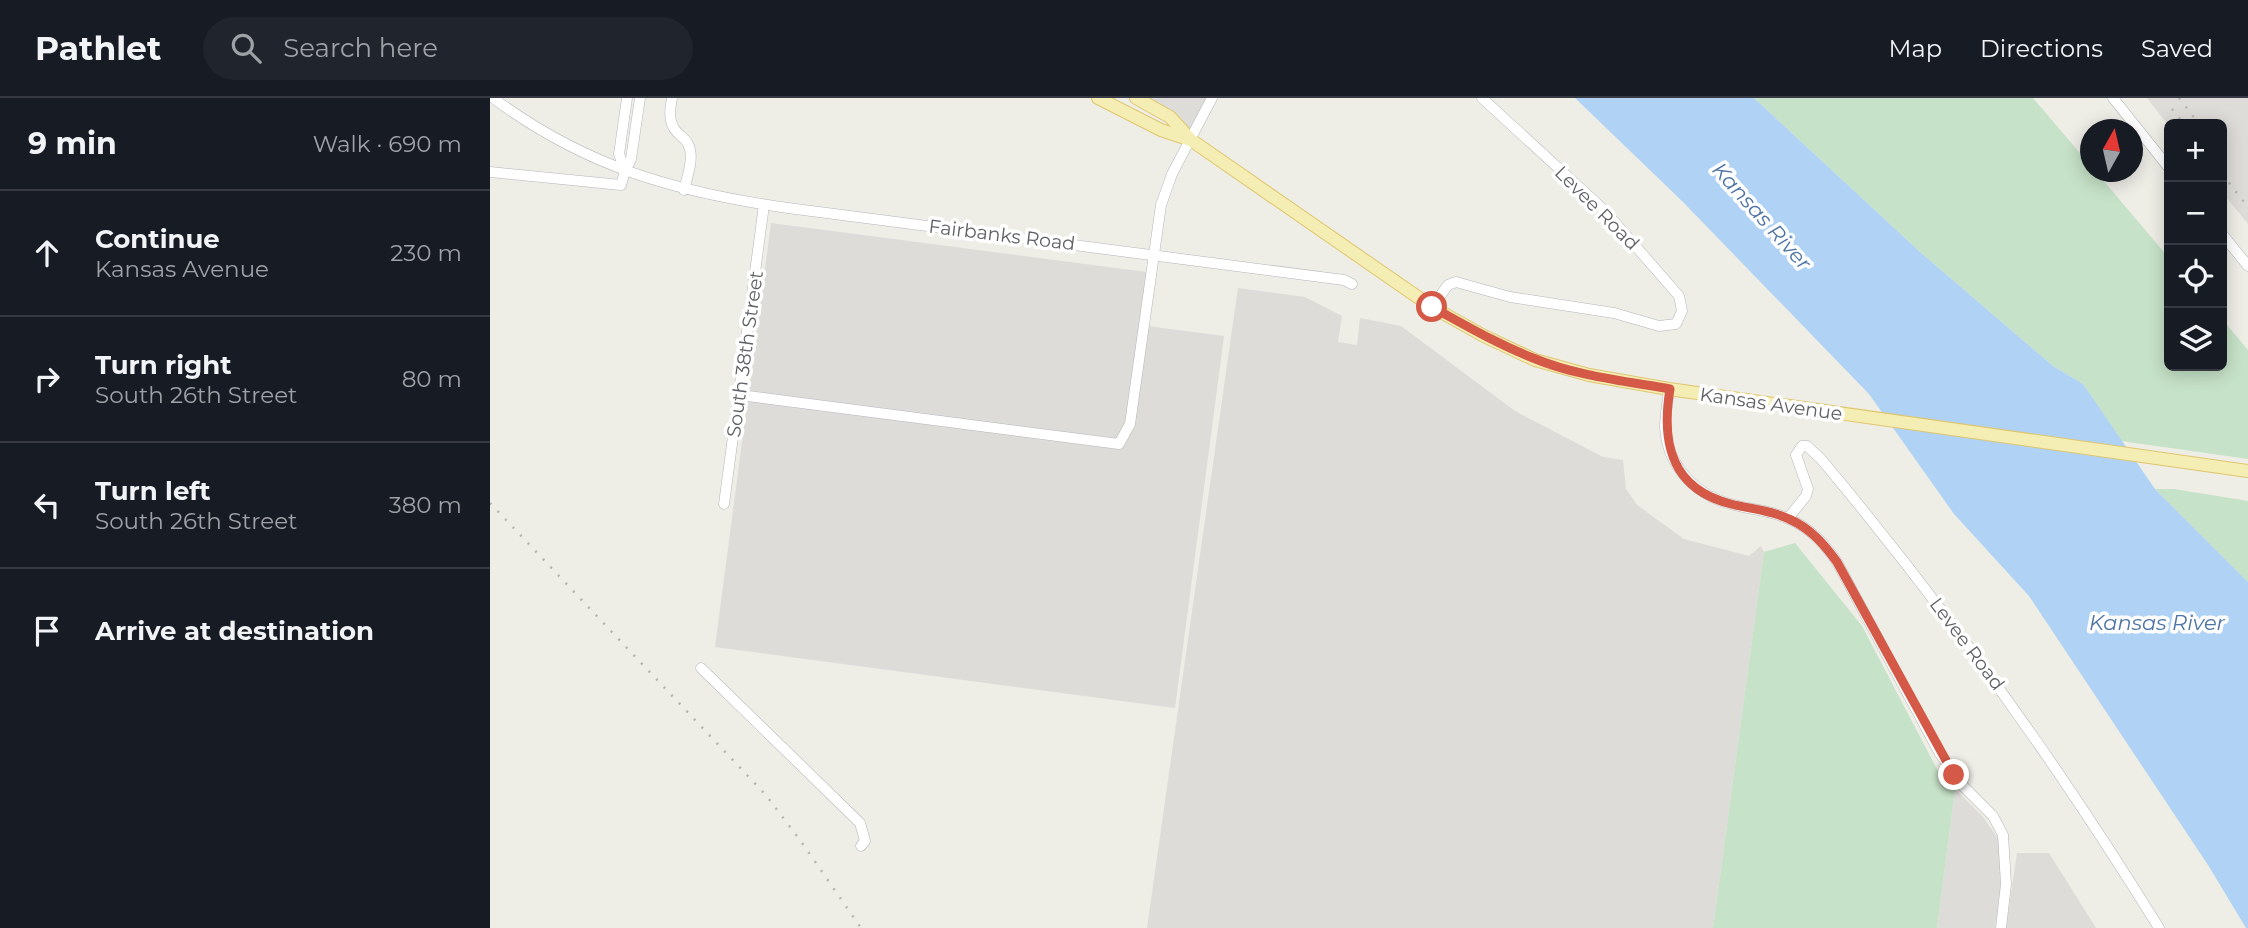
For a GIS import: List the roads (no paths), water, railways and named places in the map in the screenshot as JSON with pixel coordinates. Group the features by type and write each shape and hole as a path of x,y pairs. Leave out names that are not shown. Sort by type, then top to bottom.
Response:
{"main road":[{"name":"Kansas Avenue","path":"1098,98 1161,130 1191,141"},
{"name":"Kansas Avenue","path":"1136,98 1170,117 1191,141 1432,307 1484,337 1535,359 1589,375 1670,389 2248,471"}],"street":[{"name":"Fairbanks Road","path":"493,98 527,123 625,171 684,190 764,205 1344,280 1352,284"},
{"path":"625,171 619,154 627,98"},
{"path":"490,172 621,185 631,159 640,98"},
{"path":"672,98 671,122 689,145 690,152 684,190"},
{"path":"740,395 1119,444 1130,424 1161,205 1212,98"},
{"name":"Levee Road","path":"1432,307 1448,285 1456,282 1510,296 1614,313 1659,326 1676,324 1682,311 1679,296 1604,210 1482,98"},
{"path":"2113,98 2164,162"},
{"name":"South 38th Street","path":"724,504 764,205"},
{"path":"2227,240 2248,266"},
{"path":"1670,389 1665,427 1668,446 1684,476 1707,495 1720,501 1788,518 1816,536 1837,562 1939,752 1963,786 1998,824 2003,835 2007,884 2001,928"},
{"name":"Levee Road","path":"1788,518 1806,496 1808,489 1797,455 1798,450 1807,446 1897,550 2009,701 2113,854 2159,928"},
{"path":"701,668 860,823 865,841 862,846"}],"water":[{"name":"Kansas River","path":"1575,98 1754,98 1920,252 2053,366 2083,384 2155,489 2248,582 2248,928 2029,596 1954,514 1869,394 1682,201"}],"railway":[{"path":"2179,98 2195,119"},
{"path":"2172,109 2180,119"},
{"path":"2227,180 2248,207"},
{"path":"490,503 765,794 861,928"}]}
